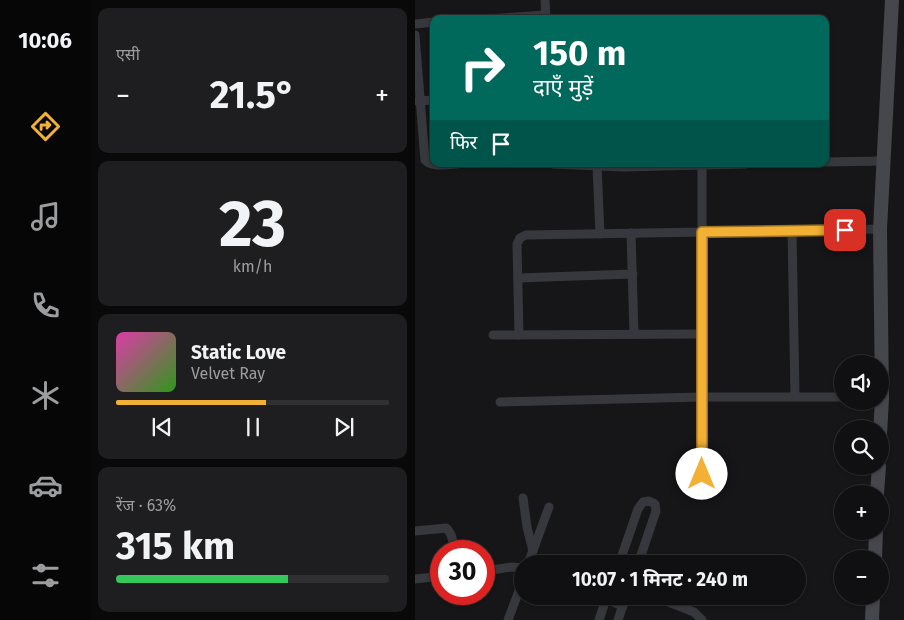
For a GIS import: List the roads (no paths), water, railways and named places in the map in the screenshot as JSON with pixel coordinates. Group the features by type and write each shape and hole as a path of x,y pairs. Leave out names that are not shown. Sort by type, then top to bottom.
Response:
{"street":[{"path":"545,0 546,15"},
{"path":"881,355 880,229 892,0"},
{"path":"415,24 430,22"},
{"path":"415,37 418,101 425,160 430,164"},
{"path":"829,162 884,161"},
{"path":"597,167 600,234"},
{"path":"702,167 702,493"},
{"path":"519,334 517,244 520,238 526,235 880,229"},
{"path":"792,230 795,396"},
{"path":"631,233 634,334"},
{"path":"518,278 633,274"},
{"path":"493,335 702,334"},
{"path":"500,402 702,397 834,397"},
{"path":"523,498 527,528 533,551"},
{"path":"622,555 638,510 643,502 649,501 655,504 656,511 641,555"},
{"path":"531,555 549,507"},
{"path":"415,531 445,528 450,532 451,540"},
{"path":"495,569 514,567"},
{"path":"415,579 430,577"},
{"path":"508,620 514,604"},
{"path":"599,620 602,605"},
{"path":"676,605 694,612 702,620"},
{"path":"872,620 873,605"},
{"path":"618,620 623,606"}]}
